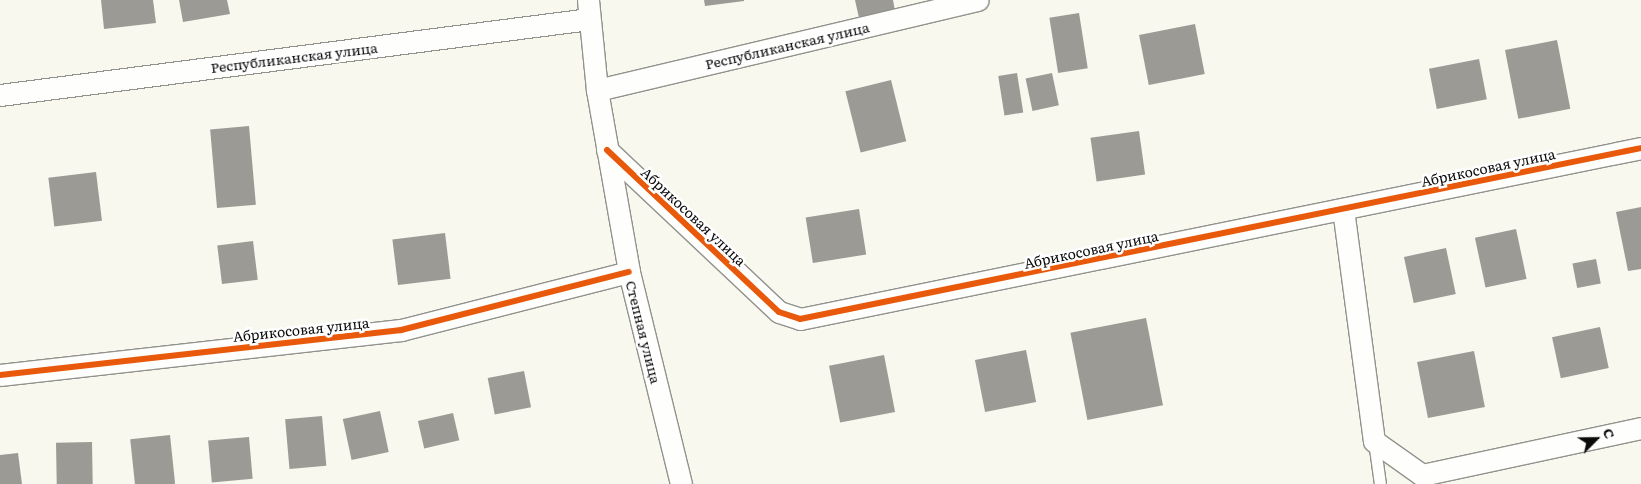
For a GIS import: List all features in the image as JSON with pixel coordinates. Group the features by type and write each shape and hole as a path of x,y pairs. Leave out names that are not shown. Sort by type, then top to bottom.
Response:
{"street":[{"name":"Республиканская улица","path":"597,90 977,0"},
{"name":"Республиканская улица","path":"0,95 588,9"},
{"name":"Степная улица","path":"588,9 597,90 629,272 681,484"},
{"name":"Абрикосовая улица","path":"607,150 779,312 800,319 1641,148"},
{"path":"1343,209 1374,441 1422,475 1641,428"},
{"name":"Абрикосовая улица","path":"0,375 401,330 629,272"}],"lane":[{"path":"1374,441 1380,484"}],"building":[{"path":"101,0 153,0 156,23 104,29"},
{"path":"179,0 227,0 230,14 183,22"},
{"path":"704,0 744,0 744,1 705,6"},
{"path":"855,0 893,0 895,11 859,18"},
{"path":"1079,13 1088,68 1058,73 1049,18"},
{"path":"1195,24 1205,74 1149,85 1139,35"},
{"path":"1557,40 1570,109 1518,119 1505,50"},
{"path":"1479,59 1487,99 1437,109 1429,69"},
{"path":"1017,73 1023,113 1004,115 998,76"},
{"path":"1052,73 1059,105 1032,111 1026,79"},
{"path":"891,80 906,141 861,152 845,91"},
{"path":"249,126 256,205 217,208 210,129"},
{"path":"1139,131 1145,175 1097,181 1090,138"},
{"path":"96,172 102,221 54,226 48,178"},
{"path":"1641,207 1641,269 1628,271 1616,212"},
{"path":"859,209 866,254 813,263 806,217"},
{"path":"1516,229 1527,279 1486,288 1475,238"},
{"path":"445,233 451,279 398,285 392,239"},
{"path":"253,241 258,280 222,284 217,245"},
{"path":"1446,248 1456,294 1414,303 1404,257"},
{"path":"1596,259 1601,284 1577,288 1572,264"},
{"path":"1146,318 1163,405 1087,420 1070,333"},
{"path":"1600,327 1609,368 1561,378 1552,337"},
{"path":"1026,350 1036,402 985,412 975,360"},
{"path":"1474,351 1485,407 1428,418 1417,362"},
{"path":"884,355 895,412 840,423 829,366"},
{"path":"524,371 531,407 495,414 488,378"},
{"path":"380,411 389,452 352,460 343,419"},
{"path":"453,413 459,440 424,448 418,421"},
{"path":"322,416 326,466 289,469 285,419"},
{"path":"170,435 175,484 135,484 130,439"},
{"path":"249,437 253,479 212,482 208,441"},
{"path":"92,442 93,484 57,484 56,443"},
{"path":"18,453 22,484 0,484 0,455"}],"cycle path":[{"path":"607,150 779,312 800,319 1641,148"},
{"path":"0,375 401,330 629,272"}]}
